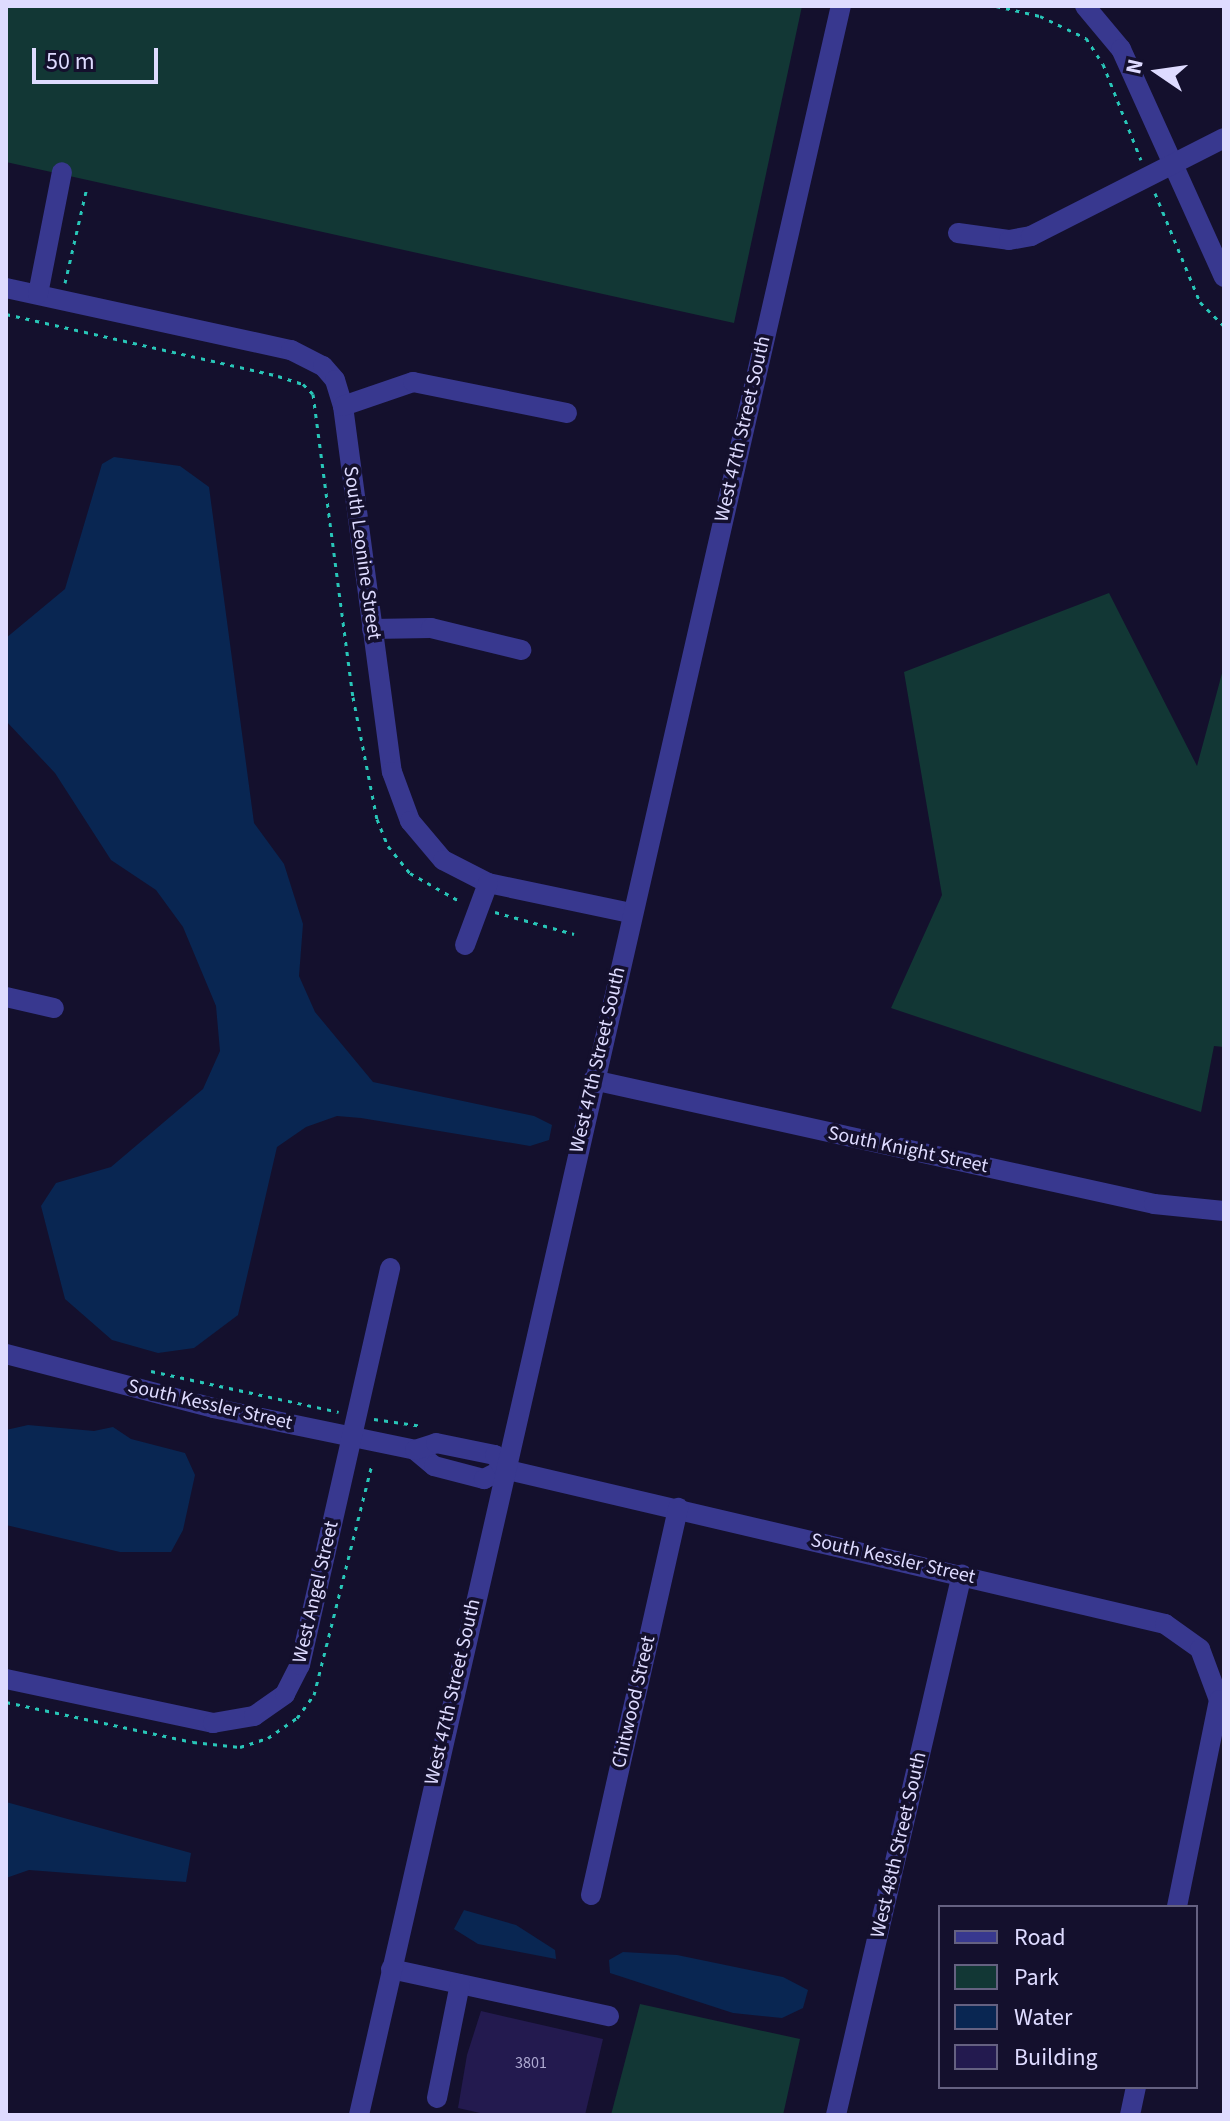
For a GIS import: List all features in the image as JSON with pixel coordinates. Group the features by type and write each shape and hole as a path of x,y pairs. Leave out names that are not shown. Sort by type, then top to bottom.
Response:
{"street":[{"name":"West 47th Street South","path":"359,2115 630,913 841,6"},
{"path":"1085,6 1121,49 1224,277"},
{"path":"958,233 1009,240 1031,236 1172,161 1224,138"},
{"path":"38,294 62,172"},
{"name":"South Leonine Street","path":"6,288 309,356 335,380 343,406 392,772 410,821 443,860 488,883 630,913"},
{"path":"343,406 413,382 567,413"},
{"path":"372,629 431,628 521,650"},
{"path":"465,945 488,883"},
{"path":"6,997 54,1008"},
{"name":"South Knight Street","path":"593,1080 1154,1204 1224,1211"},
{"name":"West Angel Street","path":"6,1679 213,1723 236,1721 271,1706 285,1694 300,1665 390,1268"},
{"name":"South Kessler Street","path":"6,1354 351,1437 415,1450 436,1443 495,1455 504,1469 1165,1624 1183,1633 1211,1667 1219,1700 1218,1722 1177,1905"},
{"name":"Chitwood Street","path":"591,1895 678,1508"},
{"name":"West 48th Street South","path":"836,2115 962,1574"},
{"path":"391,1969 609,2016"},
{"path":"437,2098 460,1984"},
{"path":"1130,2115 1136,2089"}],"path":[{"path":"996,6 1040,16 1086,38 1103,64 1200,302 1224,326"},
{"path":"55,325 87,187"},
{"path":"6,314 278,376 303,384 313,394 353,697 377,819 388,846 410,873 478,907 574,934"},
{"path":"144,1370 424,1427"},
{"path":"6,1702 193,1742 240,1747 268,1738 297,1718 314,1695 372,1464"}],"green space":[{"path":"6,6 802,6 734,323 6,162"},
{"path":"1109,593 1197,766 1224,666 1224,1047 1214,1046 1201,1112 891,1008 942,895 904,672"},
{"path":"640,2004 800,2039 783,2115 611,2115"}],"water":[{"path":"114,457 180,466 209,487 254,823 284,864 303,924 299,976 315,1012 373,1082 534,1116 552,1125 549,1140 530,1146 361,1118 337,1116 306,1127 277,1147 238,1315 194,1348 158,1353 112,1340 65,1299 41,1206 56,1183 111,1167 203,1089 220,1051 216,1006 183,927 156,890 111,860 55,773 6,721 6,638 65,589 102,464"},
{"path":"28,1425 94,1431 113,1427 131,1439 185,1453 195,1475 183,1530 171,1552 120,1552 6,1525 6,1430"},
{"path":"6,1802 191,1853 186,1882 29,1870 6,1878"},
{"path":"464,1910 516,1925 555,1950 556,1959 478,1944 454,1929"},
{"path":"623,1952 677,1955 783,1977 808,1990 803,2008 782,2018 733,2013 610,1973 609,1960"}],"building":[{"path":"481,2011 603,2039 585,2115 489,2115 458,2108 467,2055"}]}
